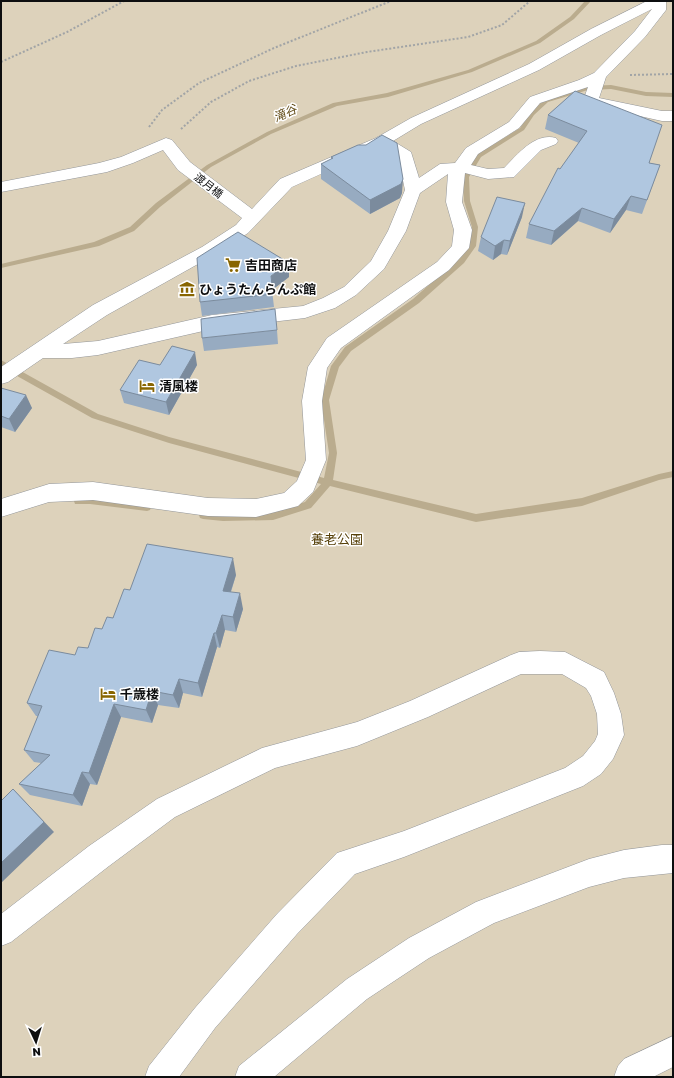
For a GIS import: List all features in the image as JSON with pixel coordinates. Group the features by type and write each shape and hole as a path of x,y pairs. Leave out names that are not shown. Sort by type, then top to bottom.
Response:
{"street":[{"path":"1,508 50,493 93,491 208,507 256,508 290,500 306,486 315,463 312,401 318,367 334,343 443,266 460,248 463,230 454,202 456,174 472,152 514,125 535,100 548,78 596,32 658,1 659,10 640,34 599,76 591,101 662,116 673,116"},
{"path":"1,376 100,310 208,251 242,229 286,183 382,141 416,121 548,78 599,76"},
{"path":"33,355 98,348 212,322 305,312 318,309 350,291 378,265 397,231 413,190 405,155 382,141"},
{"path":"406,160 488,174 508,173 535,147 550,141"},
{"path":"1,187 101,168 127,160 166,143"},
{"name":"渡月橋","path":"166,143 184,166 253,218"},
{"path":"413,190 461,169"},
{"path":"1,932 99,856 166,808 271,757 357,734 419,709 519,663 540,662 565,664 595,680 602,693 609,714 612,735 604,750 592,765 566,780 404,844 347,863 282,930 205,1018 160,1077"},
{"path":"250,1077 357,989 420,948 486,912 589,873 624,864 673,859"},
{"path":"629,1077 636,1070 673,1051"}],"path":[{"path":"1,62 67,32 124,1"},
{"path":"137,155 141,138 162,110 199,83 274,48 352,18 391,1"},
{"path":"166,143 211,102 249,81 296,66 367,52 468,37 502,25 530,1"},
{"path":"599,76 673,74"}],"green space":[{"name":"養老公園","path":"1,1 673,1 673,1077 1,1077"}],"building":[{"path":"575,91 662,125 649,163 660,165 647,200 631,196 614,219 582,208 554,231 529,224 558,168 560,169 587,131 548,115"},
{"path":"382,135 397,143 403,179 401,184 370,200 321,164 333,158 331,157 358,145 366,145"},
{"path":"497,197 525,203 510,241 504,240 495,246 481,237"},
{"path":"238,232 289,263 271,276 273,294 200,302 197,258"},
{"path":"275,309 277,330 202,338 201,319"},
{"path":"172,346 195,352 166,402 120,390 139,360 160,365"},
{"path":"1,388 26,395 9,419 1,416"},
{"path":"147,544 233,558 223,591 240,593 233,617 222,615 216,633 214,633 198,683 179,679 173,695 152,691 146,710 114,704 89,773 82,772 73,795 19,784 50,755 24,750 42,706 27,703 49,650 75,655 78,647 88,648 95,628 102,629 107,617 113,618 124,589 130,590"},
{"path":"13,789 44,822 1,863 1,801"}],"waterway":[{"name":"滝谷","path":"1,266 96,244 132,229 158,205 209,166 269,133 335,104 388,95 470,71 538,42 572,18 588,1"},
{"path":"328,482 333,453 325,400 335,366 348,349 416,301 461,261 473,244 475,227 467,201 466,177 478,156 522,129 532,114 546,101 587,88 611,87 646,94 673,95"},
{"path":"1,363 95,416 169,440 328,482"},
{"path":"328,482 476,518 582,502 659,477 673,474"},
{"path":"203,515 223,517 273,516 308,505 328,482"},
{"path":"78,501 90,500 147,507"}],"place":[{"name":"吉田商店","path":"233,265"},
{"name":"ひょうたんらんぷ館","path":"187,289"},
{"name":"清風楼","path":"147,386"},
{"name":"千歳楼","path":"108,694"}]}
